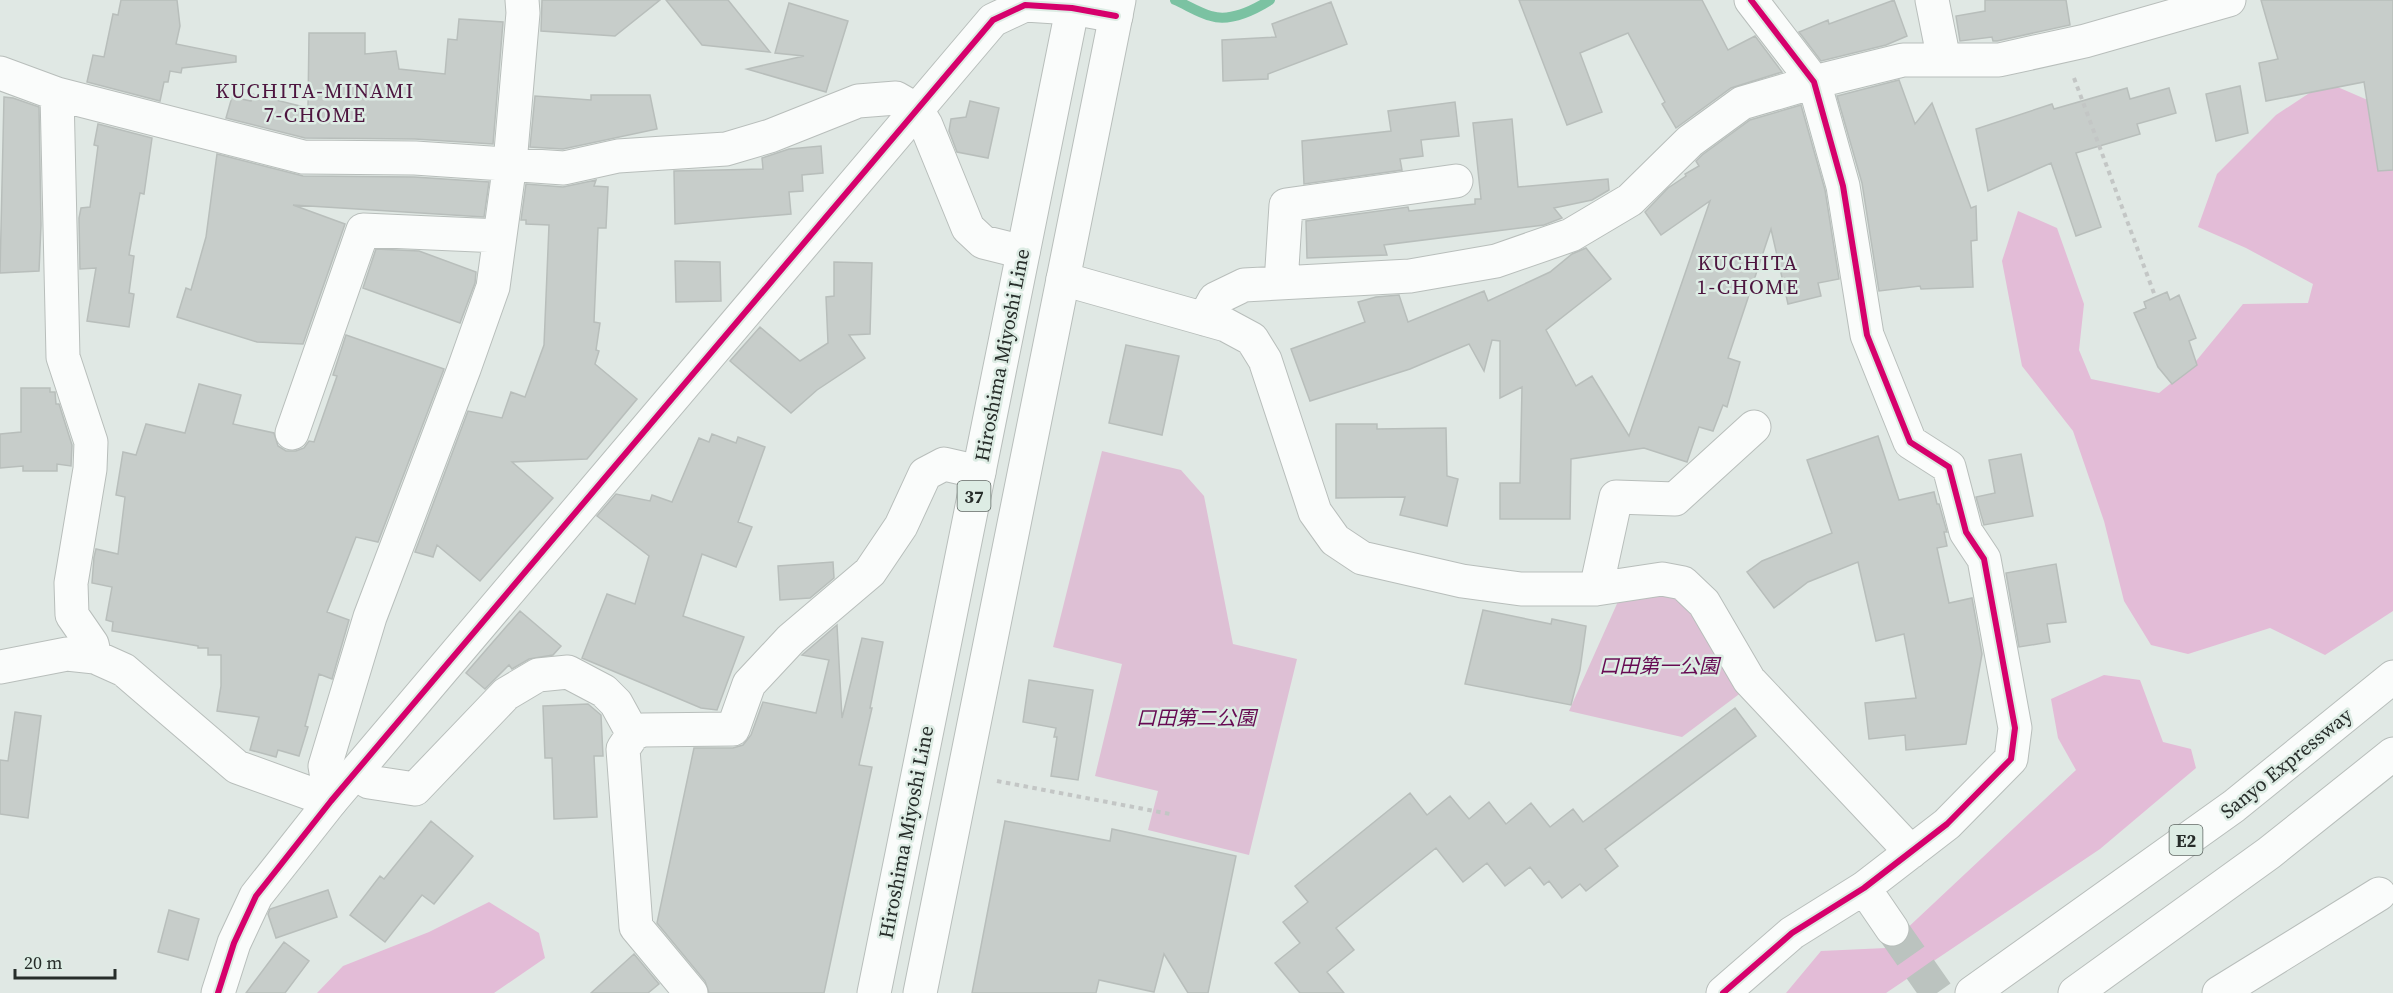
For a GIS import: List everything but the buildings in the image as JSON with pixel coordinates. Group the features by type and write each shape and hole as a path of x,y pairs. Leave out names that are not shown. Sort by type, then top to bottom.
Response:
{"main road":[{"path":"331,801 325,766 370,617 493,287 510,163 523,13 522,0"},
{"path":"1723,993 1792,933 1864,888 1947,824 2011,759 2015,728 1984,560 1966,532 1949,467 1910,442 1867,335 1843,186 1814,82 1751,0"},
{"path":"1932,0 1944,60"},
{"path":"1204,319 1215,300 1244,285 1410,276 1496,261 1571,235 1630,201 1690,141 1742,103 1903,60 1999,60 2062,46 2229,0"},
{"path":"218,993 234,943 256,896 331,801 993,20 1025,4 1073,4 1118,8"},
{"name":"Hiroshima Miyoshi Line","path":"874,993 1073,4"},
{"name":"37","path":"920,993 1118,8"},
{"path":"0,73 57,94 303,157 415,158 564,168 618,156 726,149 770,136 858,101 896,98 917,110 926,125 968,228 983,242 1023,252"},
{"path":"57,94 63,357 91,442 90,469 71,583 72,615 92,644 95,657"},
{"path":"1281,283 1286,205 1456,181"},
{"path":"292,433 363,231 500,236"},
{"path":"1063,279 1226,325 1252,339 1265,360 1315,512 1335,540 1362,558 1462,581 1521,589 1596,589 1662,579 1683,583 1704,603 1749,680 1911,852"},
{"path":"1596,589 1616,496 1675,499 1754,427"},
{"path":"690,993 636,927 623,749 633,734 643,730 733,729 749,684 791,639 870,572 901,526 926,474 944,464 979,472"},
{"path":"0,667 67,654 95,657 124,670 237,767 331,801"},
{"path":"355,773 369,782 415,789 506,694 538,675 568,672 604,691 616,703 633,734"},
{"name":"Sanyo Expressway","path":"1972,993 2234,806 2393,677"},
{"path":"2075,993 2269,852 2393,754"},
{"path":"1864,888 1892,929"},
{"path":"2218,993 2379,894"}],"path":[{"path":"2062,46 2155,296"},
{"path":"996,780 1170,813"}],"green space":[{"name":"口田第二公園","path":"1102,451 1181,470 1204,496 1233,644 1297,659 1249,855 1148,830 1158,791 1095,776 1122,664 1053,647"},
{"name":"口田第一公園","path":"1671,593 1696,605 1746,689 1682,737 1569,711 1620,597"}],"shaded area":[{"path":"2326,82 2393,111 2393,611 2325,655 2270,628 2188,654 2151,645 2124,601 2104,521 2073,431 2022,366 2002,261 2018,211 2057,228 2084,304 2079,350 2091,379 2159,393 2192,366 2243,304 2308,303 2313,284 2246,248 2198,227 2217,174 2276,115"},
{"path":"2104,675 2140,680 2163,742 2191,749 2196,768 2100,849 1886,993 1786,993 1821,951 1886,948 2076,770 2058,738 2051,699"},
{"path":"489,902 539,933 545,958 494,993 317,993 343,966 429,932"}],"waterway":[{"path":"1175,0 1202,13 1218,17 1242,14 1270,0"}],"tunnel":[{"path":"1892,929 1937,993"}],"cycle path":[{"path":"1723,993 1792,933 1864,888 1947,824 2011,759 2015,728 1984,559 1966,532 1949,467 1910,442 1867,335 1843,186 1814,82 1751,0"},
{"path":"218,993 234,943 256,896 331,801 993,20 1025,5 1072,8 1116,16"}],"district":[{"name":"KUCHITA-MINAMI 7-CHOME","path":"315,102"},
{"name":"KUCHITA 1-CHOME","path":"1748,274"}]}
